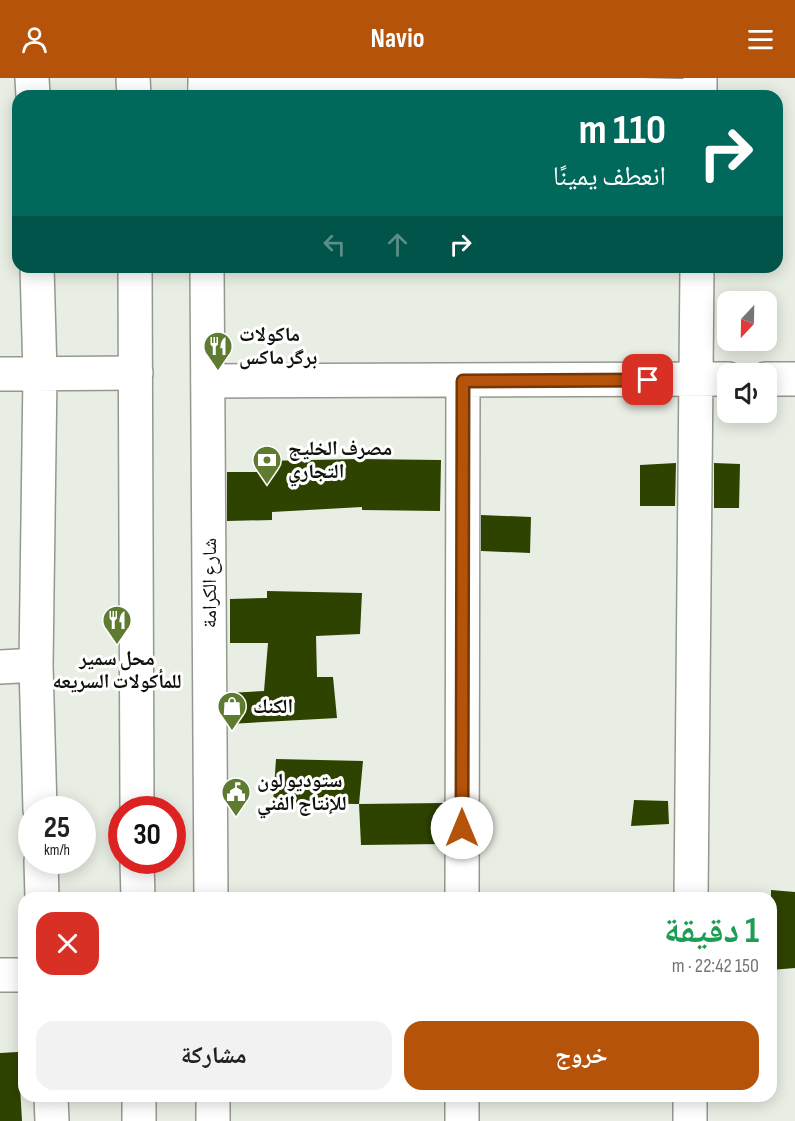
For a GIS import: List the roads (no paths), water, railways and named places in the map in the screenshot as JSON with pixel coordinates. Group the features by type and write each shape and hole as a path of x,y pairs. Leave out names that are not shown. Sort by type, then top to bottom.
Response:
{"street":[{"path":"205,87 460,84 580,90"},
{"path":"37,273 40,374 36,665 40,796"},
{"path":"135,273 137,796"},
{"name":"شارع الكرامة","path":"207,273 211,892"},
{"path":"691,892 694,379 697,273"},
{"path":"0,374 136,373"},
{"path":"208,381 717,379"},
{"path":"777,379 795,379"},
{"path":"462,892 463,381"},
{"path":"0,668 36,665"},
{"path":"41,874 42,892"},
{"path":"137,874 138,892"},
{"path":"0,975 18,975"},
{"path":"51,1102 52,1121"},
{"path":"139,1102 139,1121"},
{"path":"213,1102 213,1121"},
{"path":"462,1102 462,1121"},
{"path":"690,1102 690,1121"}],"place":[{"name":"ماكولات برگر ماكس","path":"218,372"},
{"name":"مصرف الخليج التجاري","path":"267,486"},
{"name":"محل سمير للمأكولات السريعه","path":"117,646"},
{"name":"الكنك","path":"232,732"},
{"name":"ستوديو لون للإنتاج الفني","path":"236,818"}]}
